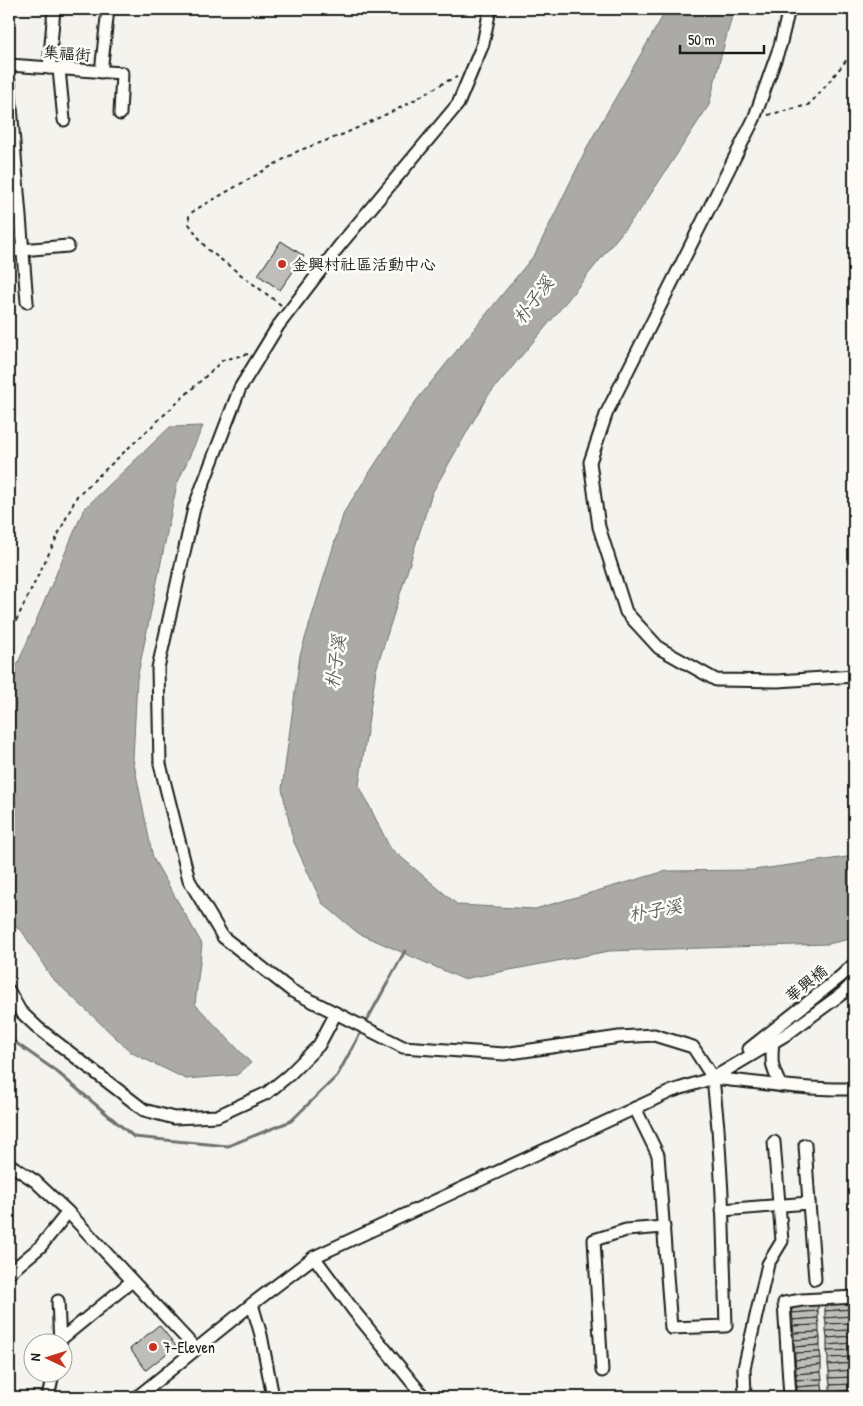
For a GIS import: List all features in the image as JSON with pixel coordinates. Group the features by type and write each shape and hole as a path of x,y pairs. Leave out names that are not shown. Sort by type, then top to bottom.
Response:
{"street":[{"path":"54,9 54,69 64,120"},
{"path":"101,72 108,9"},
{"path":"490,9 483,44 458,104 340,244 278,326 240,388 194,508 158,668 160,764 189,880 223,938 292,991 404,1048 504,1054 619,1037 654,1035 693,1047 713,1078 718,1128 726,1326 672,1328 658,1155 634,1108"},
{"path":"789,9 780,46 754,118 607,412 590,462 599,527 626,612 659,648 716,680 778,681 854,676"},
{"name":"集福街","path":"9,65 122,73 120,114"},
{"path":"9,82 27,302"},
{"path":"9,251 68,246"},
{"name":"華興橋","path":"713,1078 854,964"},
{"name":"華興橋","path":"713,1078 787,1034 854,982"},
{"path":"9,991 20,1011 38,1028 128,1098 144,1110 174,1118 217,1116 267,1093 289,1076 319,1045 336,1014"},
{"path":"773,1041 771,1059 773,1070 781,1086"},
{"path":"137,1397 252,1304 314,1257 672,1091 713,1078 781,1086 854,1089"},
{"path":"745,1397 744,1368 768,1264 782,1241 774,1142"},
{"path":"805,1145 815,1278"},
{"path":"9,1164 35,1181 68,1212 196,1349"},
{"path":"722,1210 809,1203"},
{"path":"9,1273 40,1247 68,1212"},
{"path":"602,1371 594,1240 626,1230 664,1227"},
{"path":"314,1257 354,1311 424,1397"},
{"path":"69,1334 132,1281"},
{"path":"790,1397 784,1303 854,1297"},
{"path":"58,1301 60,1334"},
{"path":"252,1304 261,1335 273,1397"},
{"path":"48,1397 51,1384"}],"path":[{"path":"754,118 808,105 854,51"},
{"path":"289,311 207,249 189,224 189,215 298,151 344,134 404,106 447,81 470,73"},
{"path":"9,635 77,496 223,360 263,350"}],"water":[{"name":"朴子溪","path":"667,9 734,9 709,105 643,206 487,397 432,493 376,670 359,785 390,848 458,905 535,909 666,871 754,870 854,856 854,938 828,944 609,951 463,979 358,933 322,903 293,840 282,789 300,655 344,512 416,401 535,254 591,140"},
{"path":"203,426 177,484 137,679 133,759 153,858 202,944 195,1004 251,1063 237,1075 186,1079 132,1053 51,977 22,931 9,923 9,684 84,509 170,427"}],"building":[{"name":"金興村社區活動中心","path":"281,241 304,256 280,290 258,275"},
{"path":"852,1303 852,1309 825,1311 825,1304"},
{"path":"818,1305 818,1311 792,1313 792,1306"},
{"path":"852,1309 852,1316 825,1318 825,1311"},
{"path":"818,1311 818,1318 793,1320 792,1313"},
{"path":"852,1316 853,1323 826,1324 825,1318"},
{"path":"818,1318 819,1325 793,1326 793,1320"},
{"path":"853,1323 853,1330 826,1331 826,1324"},
{"name":"7-Eleven","path":"159,1325 176,1346 146,1370 130,1349"},
{"path":"819,1325 819,1332 794,1333 793,1326"},
{"path":"853,1330 854,1336 827,1338 826,1331"},
{"path":"819,1332 820,1338 794,1340 794,1333"},
{"path":"854,1336 854,1343 827,1345 827,1338"},
{"path":"820,1338 820,1345 794,1347 794,1340"},
{"path":"854,1343 854,1350 827,1351 827,1345"},
{"path":"820,1345 820,1352 795,1353 794,1347"},
{"path":"854,1350 854,1357 828,1358 827,1351"},
{"path":"820,1352 821,1358 795,1360 795,1353"},
{"path":"854,1357 854,1363 828,1365 828,1358"},
{"path":"821,1358 821,1365 796,1367 795,1360"},
{"path":"854,1363 854,1370 829,1372 828,1365"},
{"path":"821,1365 821,1372 796,1374 796,1367"},
{"path":"854,1370 854,1377 829,1378 829,1372"},
{"path":"821,1372 822,1379 796,1380 796,1374"},
{"path":"854,1377 854,1384 830,1385 829,1378"},
{"path":"822,1379 822,1385 797,1387 796,1380"},
{"path":"854,1384 854,1390 830,1392 830,1385"},
{"path":"822,1385 823,1392 797,1394 797,1387"},
{"path":"854,1390 854,1397 830,1397 830,1392"},
{"path":"823,1392 823,1397 797,1397 797,1394"}],"waterway":[{"path":"365,1024 405,951"},
{"path":"9,1038 56,1071 134,1137 228,1146 291,1121 337,1076 362,1030"}],"place":[{"name":"金興村社區活動中心","path":"282,264"},
{"name":"7-Eleven","path":"153,1347"}]}
